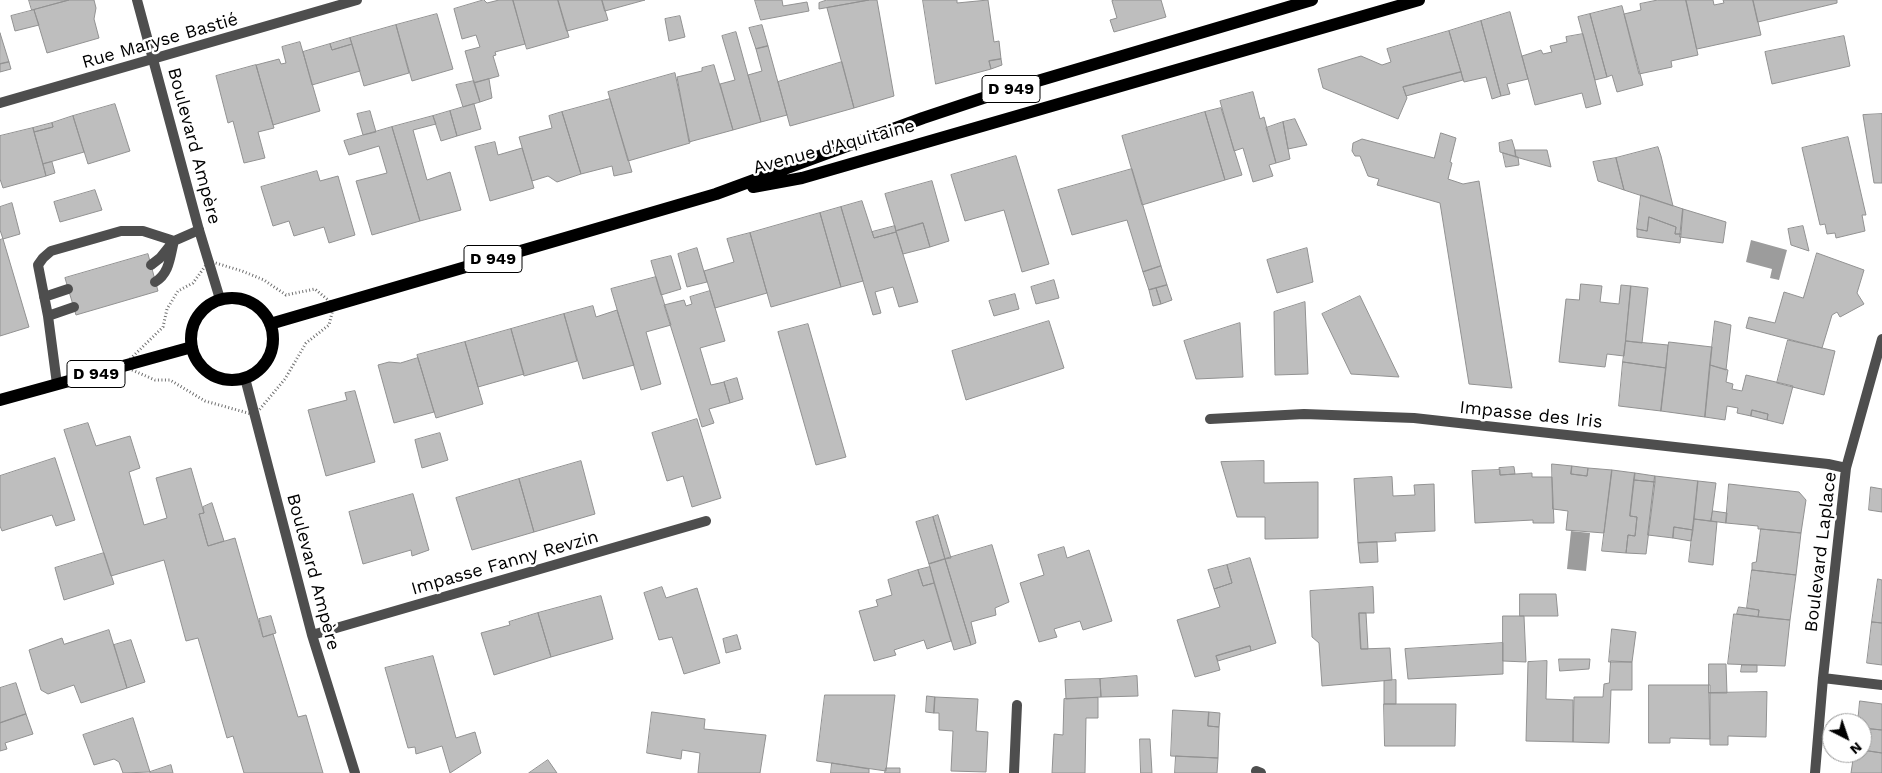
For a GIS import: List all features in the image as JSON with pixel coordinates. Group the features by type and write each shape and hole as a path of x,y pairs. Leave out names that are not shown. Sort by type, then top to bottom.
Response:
{"main road":[{"name":"Avenue d'Aquitaine","path":"716,194 923,118 1015,88 1312,0"},
{"name":"Avenue d'Aquitaine","path":"716,194 802,178 1419,0"},
{"name":"D 949","path":"270,324 716,194"},
{"path":"233,298 250,301 263,312 270,324 273,342 269,356 258,370 245,378 230,380 213,376 199,363 192,347 191,332 197,317 207,306 220,299 233,298"},
{"name":"D 949","path":"0,400 192,347"}],"street":[{"name":"Boulevard Ampère","path":"137,0 199,230 220,299"},
{"name":"Rue Maryse Bastié","path":"0,104 357,0"},
{"path":"151,266 174,241 199,230"},
{"path":"57,384 48,316 38,264 42,258 51,252 120,231 142,231 174,241"},
{"path":"155,282 162,278 167,271 174,241"},
{"path":"44,297 68,289"},
{"path":"48,316 74,307"},
{"name":"Boulevard Laplace","path":"1815,773 1823,678 1846,468 1882,340"},
{"name":"Boulevard Ampère","path":"245,378 312,636 355,773"},
{"name":"Impasse des Iris","path":"1210,419 1304,414 1414,418 1828,464 1846,468"},
{"name":"Impasse Fanny Revzin","path":"312,636 706,521"},
{"path":"1823,678 1882,685"},
{"path":"1014,773 1017,705"}],"path":[{"path":"229,408 205,401 170,380 155,380 123,366 163,327 167,309 178,291 193,282 209,261 264,280 286,296 315,289 334,305 329,325 306,343 285,378 272,395"}],"shaded area":[{"path":"1751,240 1787,250 1779,280 1770,278 1772,269 1746,262"},
{"path":"1571,531 1590,533 1586,571 1567,569"}],"building":[{"path":"29,0 69,0 32,10"},
{"path":"69,0 94,0 96,8 94,19 99,38 47,53 34,10"},
{"path":"484,0 487,3 499,0 513,0 525,44 495,52 496,55 493,56 499,76 474,83 465,51 480,47 476,35 462,39 454,9"},
{"path":"513,0 558,0 569,37 527,49"},
{"path":"558,0 602,0 608,20 567,31"},
{"path":"602,0 645,0 605,11"},
{"path":"755,0 782,0 783,6 807,2 809,11 761,20"},
{"path":"827,0 869,0 819,9 819,3"},
{"path":"877,0 894,96 854,108 827,8"},
{"path":"923,0 957,0 957,3 988,0 994,42 999,41 1001,59 989,61 991,69 936,84"},
{"path":"1161,0 1166,17 1114,32 1110,20 1117,18 1112,1"},
{"path":"1658,0 1686,0 1698,55 1671,61 1672,67 1639,74 1624,14 1641,10 1640,4"},
{"path":"1686,0 1713,0 1714,5 1724,3 1723,0 1753,0 1761,35 1697,49"},
{"path":"1753,0 1837,0 1837,3 1758,22"},
{"path":"1622,6 1643,85 1617,92 1612,75 1607,77 1590,14"},
{"path":"34,10 39,25 15,31 11,16"},
{"path":"1510,12 1528,79 1507,84 1510,94 1501,96 1481,21"},
{"path":"437,14 453,69 412,81 396,25"},
{"path":"1590,14 1607,77 1595,80 1578,17"},
{"path":"680,16 685,37 669,41 665,19"},
{"path":"1481,21 1501,96 1492,99 1486,77 1464,82 1449,31"},
{"path":"396,25 409,73 364,86 350,38"},
{"path":"762,25 768,46 756,49 749,28"},
{"path":"1449,31 1461,72 1403,87 1407,98 1398,119 1323,88 1318,69 1361,56 1382,65 1391,62 1387,49"},
{"path":"736,32 761,122 733,130 720,84 735,80 722,36"},
{"path":"0,33 9,62 0,64"},
{"path":"1583,34 1601,104 1586,108 1582,93 1535,105 1522,56 1541,50 1543,54 1552,52 1550,46 1567,42 1566,37"},
{"path":"1844,36 1850,66 1772,84 1765,52"},
{"path":"350,38 352,44 332,50 330,44"},
{"path":"300,42 320,111 273,125 256,65 279,59 281,64 286,63 282,47"},
{"path":"330,44 332,50 352,44 360,71 312,85 303,52"},
{"path":"768,46 787,115 761,122 748,75 762,71 756,49"},
{"path":"1001,59 1002,65 991,69 989,61"},
{"path":"9,62 11,69 0,72 0,64"},
{"path":"842,62 854,108 790,126 778,82"},
{"path":"256,65 274,128 258,132 265,158 244,163 233,121 228,123 216,76"},
{"path":"714,65 733,130 689,142 677,77 702,71 702,68"},
{"path":"1461,72 1463,80 1406,96 1403,87"},
{"path":"675,73 690,143 628,161 608,92"},
{"path":"489,79 492,98 480,102 474,83"},
{"path":"474,81 480,102 463,107 456,85"},
{"path":"1253,92 1260,119 1264,117 1276,163 1269,165 1273,176 1253,182 1243,148 1234,151 1220,101"},
{"path":"610,99 632,172 614,176 612,166 581,174 562,112"},
{"path":"115,104 130,151 88,164 73,116"},
{"path":"474,104 481,129 457,136 450,111"},
{"path":"1221,108 1242,175 1225,180 1205,112"},
{"path":"370,111 376,132 363,135 357,114"},
{"path":"450,111 457,136 441,141 433,116"},
{"path":"562,112 581,174 557,182 548,176 532,181 519,137 552,128 549,116"},
{"path":"1205,112 1225,180 1142,205 1122,136"},
{"path":"1882,114 1882,183 1874,183 1863,115"},
{"path":"73,116 84,152 43,164 34,132 53,127 52,123"},
{"path":"433,116 436,124 413,130 427,180 450,172 461,210 420,221 392,127"},
{"path":"1295,119 1307,145 1288,149 1283,122"},
{"path":"1283,122 1290,159 1276,163 1266,128"},
{"path":"52,123 53,127 34,132 33,128"},
{"path":"392,127 420,221 372,235 356,181 387,173 379,146 349,155 344,141"},
{"path":"33,128 46,176 3,188 0,179 0,136"},
{"path":"1441,133 1456,138 1448,179 1463,184 1479,181 1512,388 1469,384 1440,203 1377,185 1379,179 1368,176 1360,156 1355,156 1352,151 1353,143 1362,139 1434,158"},
{"path":"1848,137 1866,215 1862,215 1865,231 1836,238 1835,233 1827,234 1825,224 1820,225 1802,148"},
{"path":"1512,140 1516,157 1500,152 1499,143"},
{"path":"495,142 498,155 522,148 534,188 490,201 475,147"},
{"path":"1658,147 1673,206 1624,190 1616,158"},
{"path":"1515,150 1547,150 1551,167 1516,157"},
{"path":"1503,153 1518,157 1519,165 1506,167"},
{"path":"1016,156 1049,264 1022,272 1004,210 965,221 951,175"},
{"path":"1616,158 1624,190 1598,181 1593,162"},
{"path":"52,162 55,173 46,176 43,164"},
{"path":"1132,169 1161,266 1143,272 1127,220 1072,235 1058,190"},
{"path":"317,171 320,181 338,176 355,235 329,243 324,227 294,236 289,221 273,226 261,187"},
{"path":"932,181 949,241 930,247 923,223 896,231 885,194"},
{"path":"95,190 102,210 60,222 54,202"},
{"path":"1641,195 1683,209 1681,234 1675,234 1676,227 1649,217 1647,231 1637,229"},
{"path":"862,201 874,238 896,232 918,302 899,307 893,287 875,292 881,313 873,315 841,207"},
{"path":"12,203 20,234 3,239 0,230 0,207"},
{"path":"841,207 863,281 841,287 820,213"},
{"path":"1683,209 1726,222 1723,243 1680,237"},
{"path":"820,213 841,287 771,307 750,233"},
{"path":"1649,217 1676,227 1675,234 1681,234 1680,243 1637,237 1637,229 1647,231"},
{"path":"923,223 930,247 903,254 896,231"},
{"path":"895,226 896,232 874,238 872,232"},
{"path":"1803,226 1809,251 1791,245 1788,229"},
{"path":"750,233 767,293 715,308 704,271 734,262 727,239"},
{"path":"3,239 29,327 0,336 0,240"},
{"path":"697,248 707,282 687,287 678,254"},
{"path":"1307,248 1313,282 1277,293 1267,260"},
{"path":"1817,253 1864,270 1857,293 1864,304 1840,317 1837,312 1832,315 1822,348 1746,328 1749,317 1775,323 1784,292 1803,298"},
{"path":"148,254 158,291 76,315 65,278"},
{"path":"671,256 681,289 661,295 651,261"},
{"path":"1161,266 1167,285 1149,290 1143,272"},
{"path":"656,277 671,325 646,332 661,384 641,390 611,289"},
{"path":"1054,280 1059,298 1036,304 1031,287"},
{"path":"1581,284 1602,286 1600,302 1619,304 1621,285 1631,286 1624,356 1607,354 1605,367 1559,362 1566,299 1579,300"},
{"path":"1167,285 1172,300 1161,304 1156,288"},
{"path":"1631,286 1648,288 1642,343 1626,341"},
{"path":"1156,288 1161,304 1153,306 1149,290"},
{"path":"710,291 725,341 700,348 711,385 724,382 730,403 709,409 714,423 702,427 664,305 684,300 686,306 692,304 690,297"},
{"path":"1015,294 1019,309 994,316 989,301"},
{"path":"1360,296 1399,377 1351,374 1322,314"},
{"path":"1305,302 1308,374 1275,375 1274,312"},
{"path":"593,306 596,317 617,310 634,365 583,379 564,314"},
{"path":"564,314 577,361 524,376 511,329"},
{"path":"1049,321 1064,368 966,400 952,351"},
{"path":"1715,321 1731,325 1726,370 1710,365"},
{"path":"1240,323 1243,377 1196,379 1184,341"},
{"path":"808,324 846,457 816,465 778,332"},
{"path":"511,329 524,374 478,387 465,342"},
{"path":"1788,340 1835,351 1824,395 1777,383"},
{"path":"1626,341 1668,345 1666,368 1623,362"},
{"path":"465,342 483,404 436,418 417,355"},
{"path":"1669,342 1712,347 1705,417 1661,411"},
{"path":"418,358 434,412 394,423 378,365 389,362 400,363"},
{"path":"1623,362 1666,368 1661,411 1619,406"},
{"path":"1710,365 1728,370 1726,382 1733,384 1732,389 1742,391 1746,375 1793,386 1783,424 1767,420 1768,414 1752,410 1751,416 1737,413 1738,408 1727,406 1725,420 1705,417"},
{"path":"737,378 743,399 730,403 724,382"},
{"path":"355,391 375,462 326,476 308,410 347,400 345,393"},
{"path":"1752,410 1768,414 1767,420 1751,416"},
{"path":"697,419 721,498 692,507 683,476 667,481 652,433"},
{"path":"88,423 96,446 130,436 140,468 129,472 144,525 167,518 156,478 191,468 204,513 199,514 208,546 235,538 263,637 273,634 298,717 306,715 323,773 244,773 233,736 227,738 198,638 186,641 164,560 111,576 64,430"},
{"path":"440,433 448,460 422,468 415,440"},
{"path":"55,458 75,520 56,526 52,515 2,531 0,526 0,476"},
{"path":"581,461 595,514 534,532 519,479"},
{"path":"1264,461 1264,483 1318,482 1318,538 1265,539 1265,517 1237,517 1221,462"},
{"path":"1552,464 1572,466 1571,474 1587,476 1588,468 1612,470 1604,533 1566,530 1568,511 1553,509"},
{"path":"1572,466 1588,468 1587,476 1571,474"},
{"path":"1514,467 1515,474 1500,475 1499,468"},
{"path":"1500,470 1500,475 1532,473 1532,477 1552,477 1554,523 1533,523 1533,520 1475,523 1472,471"},
{"path":"1612,470 1635,473 1630,516 1637,517 1635,536 1628,535 1626,553 1602,551"},
{"path":"1635,473 1655,476 1655,482 1634,480"},
{"path":"1655,476 1698,481 1693,530 1674,527 1673,538 1648,535"},
{"path":"1392,477 1393,496 1415,495 1414,485 1434,484 1435,531 1395,533 1396,541 1358,543 1354,479"},
{"path":"519,479 534,532 472,550 456,498"},
{"path":"1634,480 1655,482 1646,554 1626,553 1628,535 1635,536 1637,517 1630,516"},
{"path":"1698,481 1716,483 1711,521 1694,519"},
{"path":"1729,484 1799,492 1806,500 1801,533 1758,529 1758,526 1726,523"},
{"path":"1871,487 1882,489 1882,512 1869,510"},
{"path":"413,494 429,550 412,556 411,550 363,564 349,512"},
{"path":"212,503 224,541 208,546 199,514 204,513 203,507"},
{"path":"1713,511 1727,513 1726,523 1711,521"},
{"path":"938,515 951,558 945,559 933,517"},
{"path":"933,517 945,559 929,564 916,522"},
{"path":"1694,519 1717,522 1713,565 1689,562"},
{"path":"1674,527 1693,530 1691,541 1673,538"},
{"path":"1761,529 1801,533 1796,575 1752,570 1752,563 1756,562"},
{"path":"1377,542 1378,562 1360,563 1358,543"},
{"path":"992,545 1009,602 995,608 996,615 971,622 976,643 971,645 945,559"},
{"path":"1064,547 1067,558 1089,550 1112,621 1083,630 1080,621 1054,629 1057,637 1039,642 1020,583 1044,575 1038,555"},
{"path":"104,553 114,584 64,600 55,568"},
{"path":"1250,558 1276,643 1251,651 1250,646 1216,656 1220,670 1195,677 1177,620 1220,607 1214,589 1232,583 1227,565"},
{"path":"945,559 971,645 954,650 929,564"},
{"path":"1227,565 1232,583 1214,589 1208,570"},
{"path":"930,567 934,583 923,586 918,570"},
{"path":"918,570 923,586 934,583 951,641 927,649 924,640 894,650 896,655 874,661 859,611 878,606 876,600 892,595 888,580"},
{"path":"1752,570 1796,575 1790,620 1758,617 1759,610 1747,608"},
{"path":"1878,579 1882,580 1882,623 1872,622"},
{"path":"662,587 666,598 697,588 720,663 684,674 672,637 659,640 644,593"},
{"path":"1373,587 1374,613 1359,613 1361,649 1390,648 1392,680 1322,686 1319,643 1312,637 1310,591"},
{"path":"1520,594 1556,594 1558,616 1520,616"},
{"path":"601,596 613,639 551,657 538,613"},
{"path":"1739,607 1759,610 1758,617 1737,614"},
{"path":"538,613 551,657 494,675 481,633 510,625 509,622"},
{"path":"1359,613 1366,613 1368,649 1361,649"},
{"path":"1734,614 1790,620 1785,666 1728,664"},
{"path":"271,616 276,633 263,637 259,619"},
{"path":"1503,616 1524,616 1526,662 1503,661"},
{"path":"1872,622 1882,623 1882,665 1867,663"},
{"path":"1612,629 1636,632 1632,662 1609,662"},
{"path":"109,630 127,688 81,703 74,685 48,694 41,690 29,650 62,638 64,644"},
{"path":"737,635 741,649 726,653 723,639"},
{"path":"131,640 145,682 127,688 114,645"},
{"path":"1503,643 1503,674 1408,679 1405,649"},
{"path":"1250,646 1251,651 1218,661 1216,656"},
{"path":"433,656 456,738 475,732 481,753 450,773 442,746 416,754 415,747 408,748 385,668"},
{"path":"1559,659 1590,659 1589,669 1560,671"},
{"path":"1547,661 1546,699 1573,700 1573,742 1526,741 1528,662"},
{"path":"1611,661 1632,662 1632,690 1611,690 1609,743 1573,742 1574,697 1603,697 1604,684 1609,683"},
{"path":"1709,664 1726,664 1727,693 1709,693"},
{"path":"1742,665 1757,665 1757,672 1741,672"},
{"path":"1137,676 1138,696 1101,697 1100,679"},
{"path":"1100,679 1101,697 1066,699 1065,680"},
{"path":"1396,680 1396,704 1384,704 1384,681"},
{"path":"16,683 26,714 0,723 0,688"},
{"path":"1649,685 1710,685 1710,739 1670,738 1670,743 1649,743"},
{"path":"1767,692 1766,737 1728,736 1728,745 1710,745 1709,693"},
{"path":"825,695 895,695 886,771 817,761"},
{"path":"927,696 935,697 934,713 926,712"},
{"path":"935,697 978,699 976,731 988,732 986,772 951,771 953,731 939,730 939,713 934,713"},
{"path":"1098,698 1098,718 1086,718 1085,773 1052,773 1054,734 1063,735 1064,699"},
{"path":"1860,701 1882,704 1882,730 1872,729 1872,713 1859,713"},
{"path":"1384,704 1456,704 1455,746 1385,746"},
{"path":"1173,710 1209,712 1208,726 1219,727 1218,758 1171,756"},
{"path":"652,712 705,719 704,729 766,735 760,773 698,773 700,753 682,750 681,759 647,753"},
{"path":"1209,712 1220,713 1219,727 1208,726"},
{"path":"26,714 33,734 5,743 7,749 0,751 0,723"},
{"path":"133,718 150,772 123,773 119,762 114,759 94,765 83,735"},
{"path":"1872,729 1882,730 1882,753 1872,752"},
{"path":"1140,739 1150,739 1152,773 1141,773"},
{"path":"1872,752 1882,753 1882,773 1851,773 1852,763 1872,763"},
{"path":"1176,756 1218,758 1217,773 1175,773"},
{"path":"548,760 557,773 529,773"},
{"path":"832,763 869,769 869,773 831,773"},
{"path":"171,765 173,773 150,773 150,772"},
{"path":"886,768 900,768 900,773 885,773"}]}
